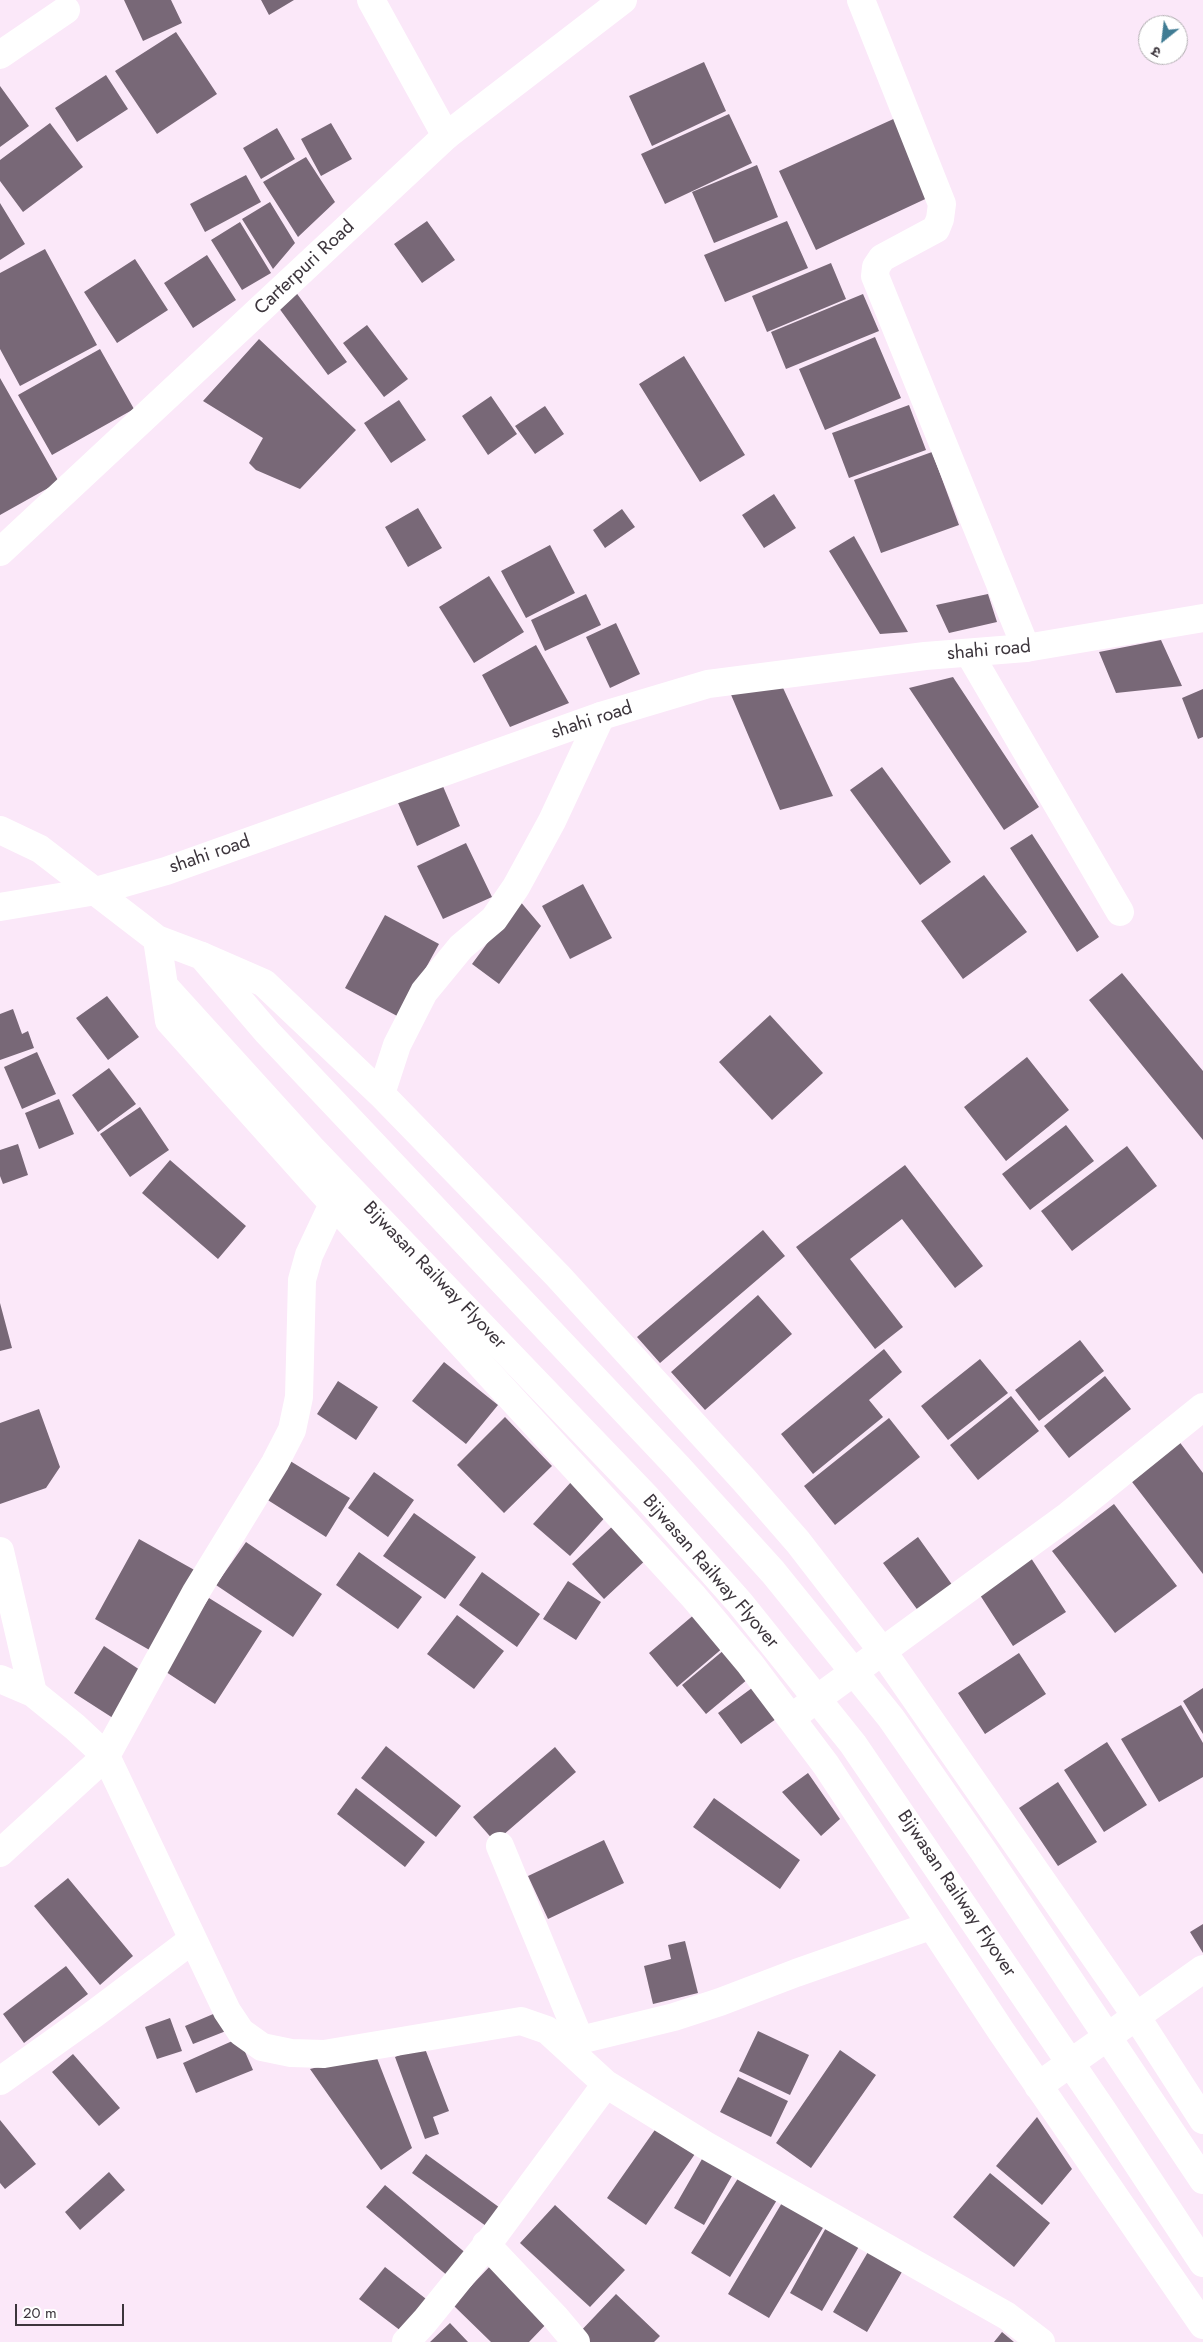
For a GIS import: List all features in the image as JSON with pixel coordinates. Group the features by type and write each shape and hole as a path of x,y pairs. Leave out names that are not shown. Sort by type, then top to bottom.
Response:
{"street":[{"path":"371,0 446,136"},
{"name":"Carterpuri Road","path":"0,552 446,136 623,0"},
{"path":"861,0 942,204 940,219 936,229 882,258 876,267 875,276 1026,648"},
{"path":"0,55 66,10"},
{"name":"shahi road","path":"0,907 96,891 166,870 601,716 708,684 916,657 1026,648 1203,618"},
{"path":"969,653 1120,912"},
{"path":"381,1094 397,1045 424,992 461,947 494,919 516,887 552,821 601,716"},
{"path":"0,830 40,849 158,938 264,983 381,1094 558,1276 744,1480 831,1583 883,1652 1136,2016 1203,2120"},
{"path":"158,938 169,1021 333,1204 693,1596 750,1664 826,1765 930,1926 1203,2325"},
{"path":"202,956 267,1032 671,1460 773,1572 890,1718 984,1852 1203,2180"},
{"name":"Bijwasan Railway Flyover","path":"164,986 228,1054 311,1148 647,1498 740,1603 853,1744 1038,2014 1203,2263"},
{"path":"0,1853 106,1756 196,1592 275,1463 292,1430 299,1397 302,1280 312,1248 333,1204"},
{"path":"792,1718 1069,1515 1203,1407"},
{"path":"0,1551 33,1693"},
{"path":"0,1680 33,1693 75,1727 106,1756 227,2012 241,2032 262,2047 291,2053 324,2054 521,2021 573,2042 674,2017 930,1926"},
{"path":"500,1846 573,2042 606,2084 705,2145 1007,2316 1041,2342"},
{"path":"0,2082 192,1940"},
{"path":"1038,2086 1203,1969"},
{"path":"406,2342 486,2244 606,2084"},
{"path":"486,2244 555,2316 576,2342"}],"building":[{"path":"124,0 171,0 182,23 143,41"},
{"path":"261,0 294,0 269,15"},
{"path":"176,32 217,94 157,134 115,71"},
{"path":"704,62 726,111 652,146 629,96"},
{"path":"106,75 128,109 77,142 55,108"},
{"path":"0,86 29,126 0,147"},
{"path":"729,114 752,163 665,204 641,154"},
{"path":"900,116 936,194 816,250 779,171"},
{"path":"50,123 83,167 23,212 0,181 0,160"},
{"path":"331,123 352,159 321,176 301,139"},
{"path":"277,128 295,159 261,179 243,148"},
{"path":"306,157 335,202 298,237 263,182"},
{"path":"757,165 778,217 714,243 692,192"},
{"path":"246,175 261,202 205,232 190,204"},
{"path":"270,202 295,243 273,269 242,219"},
{"path":"0,203 25,244 0,260"},
{"path":"427,221 455,260 422,283 394,244"},
{"path":"787,221 808,268 725,302 704,255"},
{"path":"240,222 271,273 242,290 211,240"},
{"path":"45,249 97,345 20,386 0,349 0,273"},
{"path":"207,255 236,300 193,328 164,283"},
{"path":"135,259 168,310 117,343 84,292"},
{"path":"831,263 846,299 767,332 752,296"},
{"path":"295,291 347,362 328,375 276,304"},
{"path":"863,294 879,331 786,369 771,332"},
{"path":"367,325 408,379 384,397 343,343"},
{"path":"875,337 901,398 825,430 799,369"},
{"path":"259,339 356,430 300,489 256,470 249,463 263,438 203,401"},
{"path":"100,349 134,409 52,455 18,395"},
{"path":"684,356 745,455 700,482 639,384"},
{"path":"0,378 59,482 0,515"},
{"path":"491,396 517,434 488,455 462,416"},
{"path":"399,400 426,440 391,463 364,423"},
{"path":"909,405 926,450 849,478 832,433"},
{"path":"545,406 564,434 535,454 515,426"},
{"path":"932,452 959,525 881,553 854,480"},
{"path":"774,494 796,528 764,548 742,515"},
{"path":"418,508 442,548 408,567 385,527"},
{"path":"622,509 635,527 605,548 593,530"},
{"path":"854,536 908,632 880,634 829,551"},
{"path":"550,545 575,593 526,618 501,571"},
{"path":"489,576 524,632 474,663 439,607"},
{"path":"586,594 601,625 545,651 531,620"},
{"path":"988,594 997,622 949,633 936,605"},
{"path":"616,623 640,674 610,688 586,637"},
{"path":"1161,640 1182,686 1116,693 1099,652"},
{"path":"536,645 569,703 510,727 482,675"},
{"path":"778,677 833,796 780,810 729,690"},
{"path":"953,677 1039,807 1004,830 909,688"},
{"path":"1203,689 1203,737 1198,739 1182,698"},
{"path":"882,767 951,862 920,885 850,790"},
{"path":"439,777 460,826 417,846 395,796"},
{"path":"1032,834 1099,937 1077,952 1010,848"},
{"path":"466,843 492,897 443,919 417,866"},
{"path":"984,875 1027,932 963,979 921,921"},
{"path":"583,884 612,938 570,959 542,906"},
{"path":"519,900 541,926 499,984 472,964"},
{"path":"385,915 439,944 399,1017 345,988"},
{"path":"1122,973 1203,1071 1203,1140 1089,1000"},
{"path":"107,996 139,1037 108,1060 76,1018"},
{"path":"13,1009 22,1034 28,1031 34,1048 0,1060 0,1014"},
{"path":"770,1015 823,1073 772,1120 719,1062"},
{"path":"37,1052 56,1094 22,1109 4,1067"},
{"path":"1027,1057 1069,1110 1006,1161 964,1107"},
{"path":"109,1068 136,1104 98,1132 72,1095"},
{"path":"59,1099 74,1134 39,1149 25,1113"},
{"path":"140,1107 169,1150 130,1177 100,1134"},
{"path":"1066,1125 1094,1161 1030,1210 1002,1174"},
{"path":"18,1144 28,1175 3,1184 0,1176 0,1150"},
{"path":"1127,1146 1157,1186 1072,1251 1041,1211"},
{"path":"170,1160 246,1226 218,1259 142,1193"},
{"path":"905,1165 983,1266 955,1288 902,1219 850,1259 903,1327 875,1349 796,1247"},
{"path":"763,1230 785,1256 660,1363 637,1337"},
{"path":"758,1295 792,1334 705,1410 671,1372"},
{"path":"0,1303 12,1348 0,1351"},
{"path":"1080,1340 1104,1371 1039,1421 1015,1390"},
{"path":"884,1349 902,1372 869,1400 883,1417 813,1474 781,1434"},
{"path":"980,1359 1008,1393 948,1440 921,1406"},
{"path":"444,1362 498,1405 466,1444 412,1401"},
{"path":"1105,1376 1131,1409 1069,1458 1044,1426"},
{"path":"338,1381 378,1407 356,1440 317,1414"},
{"path":"1011,1396 1039,1431 978,1480 950,1445"},
{"path":"39,1409 60,1467 46,1488 0,1504 0,1423"},
{"path":"505,1417 552,1466 504,1513 457,1465"},
{"path":"889,1418 920,1457 835,1525 804,1486"},
{"path":"1178,1440 1203,1473 1203,1574 1129,1478"},
{"path":"287,1459 350,1498 326,1537 263,1497"},
{"path":"374,1472 414,1500 388,1537 348,1508"},
{"path":"572,1481 609,1513 570,1556 533,1524"},
{"path":"1114,1504 1177,1586 1115,1633 1052,1551"},
{"path":"414,1513 476,1557 445,1599 383,1556"},
{"path":"617,1522 649,1557 604,1599 572,1564"},
{"path":"918,1537 953,1586 919,1612 883,1563"},
{"path":"139,1539 198,1572 153,1652 95,1619"},
{"path":"246,1542 322,1594 293,1637 216,1585"},
{"path":"359,1552 422,1597 398,1629 336,1585"},
{"path":"1031,1558 1066,1612 1013,1646 978,1592"},
{"path":"482,1572 540,1614 517,1647 459,1605"},
{"path":"568,1581 601,1602 576,1640 543,1619"},
{"path":"209,1598 262,1631 215,1704 163,1670"},
{"path":"696,1613 724,1647 677,1687 649,1653"},
{"path":"457,1615 504,1651 474,1689 427,1654"},
{"path":"104,1646 146,1674 116,1720 74,1693"},
{"path":"724,1650 748,1679 706,1714 682,1685"},
{"path":"1019,1653 1046,1694 985,1734 958,1693"},
{"path":"752,1688 776,1719 741,1744 718,1713"},
{"path":"1203,1688 1203,1734 1183,1701"},
{"path":"1181,1705 1203,1743 1203,1777 1159,1802 1121,1739"},
{"path":"1107,1742 1147,1805 1104,1832 1064,1770"},
{"path":"386,1746 461,1806 436,1837 361,1778"},
{"path":"555,1747 576,1772 495,1842 473,1817"},
{"path":"808,1773 840,1819 821,1836 782,1792"},
{"path":"1058,1782 1097,1842 1058,1866 1019,1808"},
{"path":"356,1788 425,1842 405,1867 337,1814"},
{"path":"714,1798 800,1860 780,1889 693,1827"},
{"path":"604,1840 624,1883 548,1919 528,1876"},
{"path":"68,1878 133,1956 100,1985 34,1906"},
{"path":"1203,1924 1203,1953 1190,1932"},
{"path":"685,1941 698,1993 653,2004 644,1966 671,1959 668,1945"},
{"path":"66,1966 88,1994 24,2043 3,2014"},
{"path":"218,2012 226,2031 193,2044 185,2026"},
{"path":"170,2018 182,2051 157,2059 145,2027"},
{"path":"758,2031 809,2055 790,2095 739,2071"},
{"path":"239,2038 253,2070 196,2093 183,2063"},
{"path":"424,2046 449,2111 433,2117 439,2134 425,2139 395,2057"},
{"path":"840,2050 876,2075 811,2168 776,2143"},
{"path":"375,2053 412,2148 381,2170 310,2069"},
{"path":"73,2054 120,2108 99,2126 52,2072"},
{"path":"738,2077 788,2101 771,2137 720,2112"},
{"path":"1037,2117 1072,2169 1042,2205 996,2166"},
{"path":"0,2120 36,2164 5,2189 0,2183"},
{"path":"659,2124 697,2151 646,2225 607,2198"},
{"path":"706,2152 736,2169 704,2225 674,2208"},
{"path":"426,2154 507,2213 493,2231 412,2173"},
{"path":"109,2172 125,2190 80,2230 65,2212"},
{"path":"742,2172 780,2195 730,2277 691,2253"},
{"path":"990,2173 1050,2223 1014,2267 953,2217"},
{"path":"385,2185 468,2255 449,2277 366,2207"},
{"path":"786,2196 827,2221 769,2318 728,2294"},
{"path":"555,2205 625,2270 590,2307 520,2243"},
{"path":"828,2224 861,2243 822,2311 790,2293"},
{"path":"872,2245 906,2265 867,2332 833,2312"},
{"path":"492,2264 551,2319 529,2342 491,2342 453,2305"},
{"path":"385,2267 430,2302 405,2334 359,2299"},
{"path":"616,2294 660,2336 654,2342 582,2342 576,2336"},
{"path":"450,2323 468,2342 430,2342"},
{"path":"1002,2332 1014,2342 994,2342"}]}
